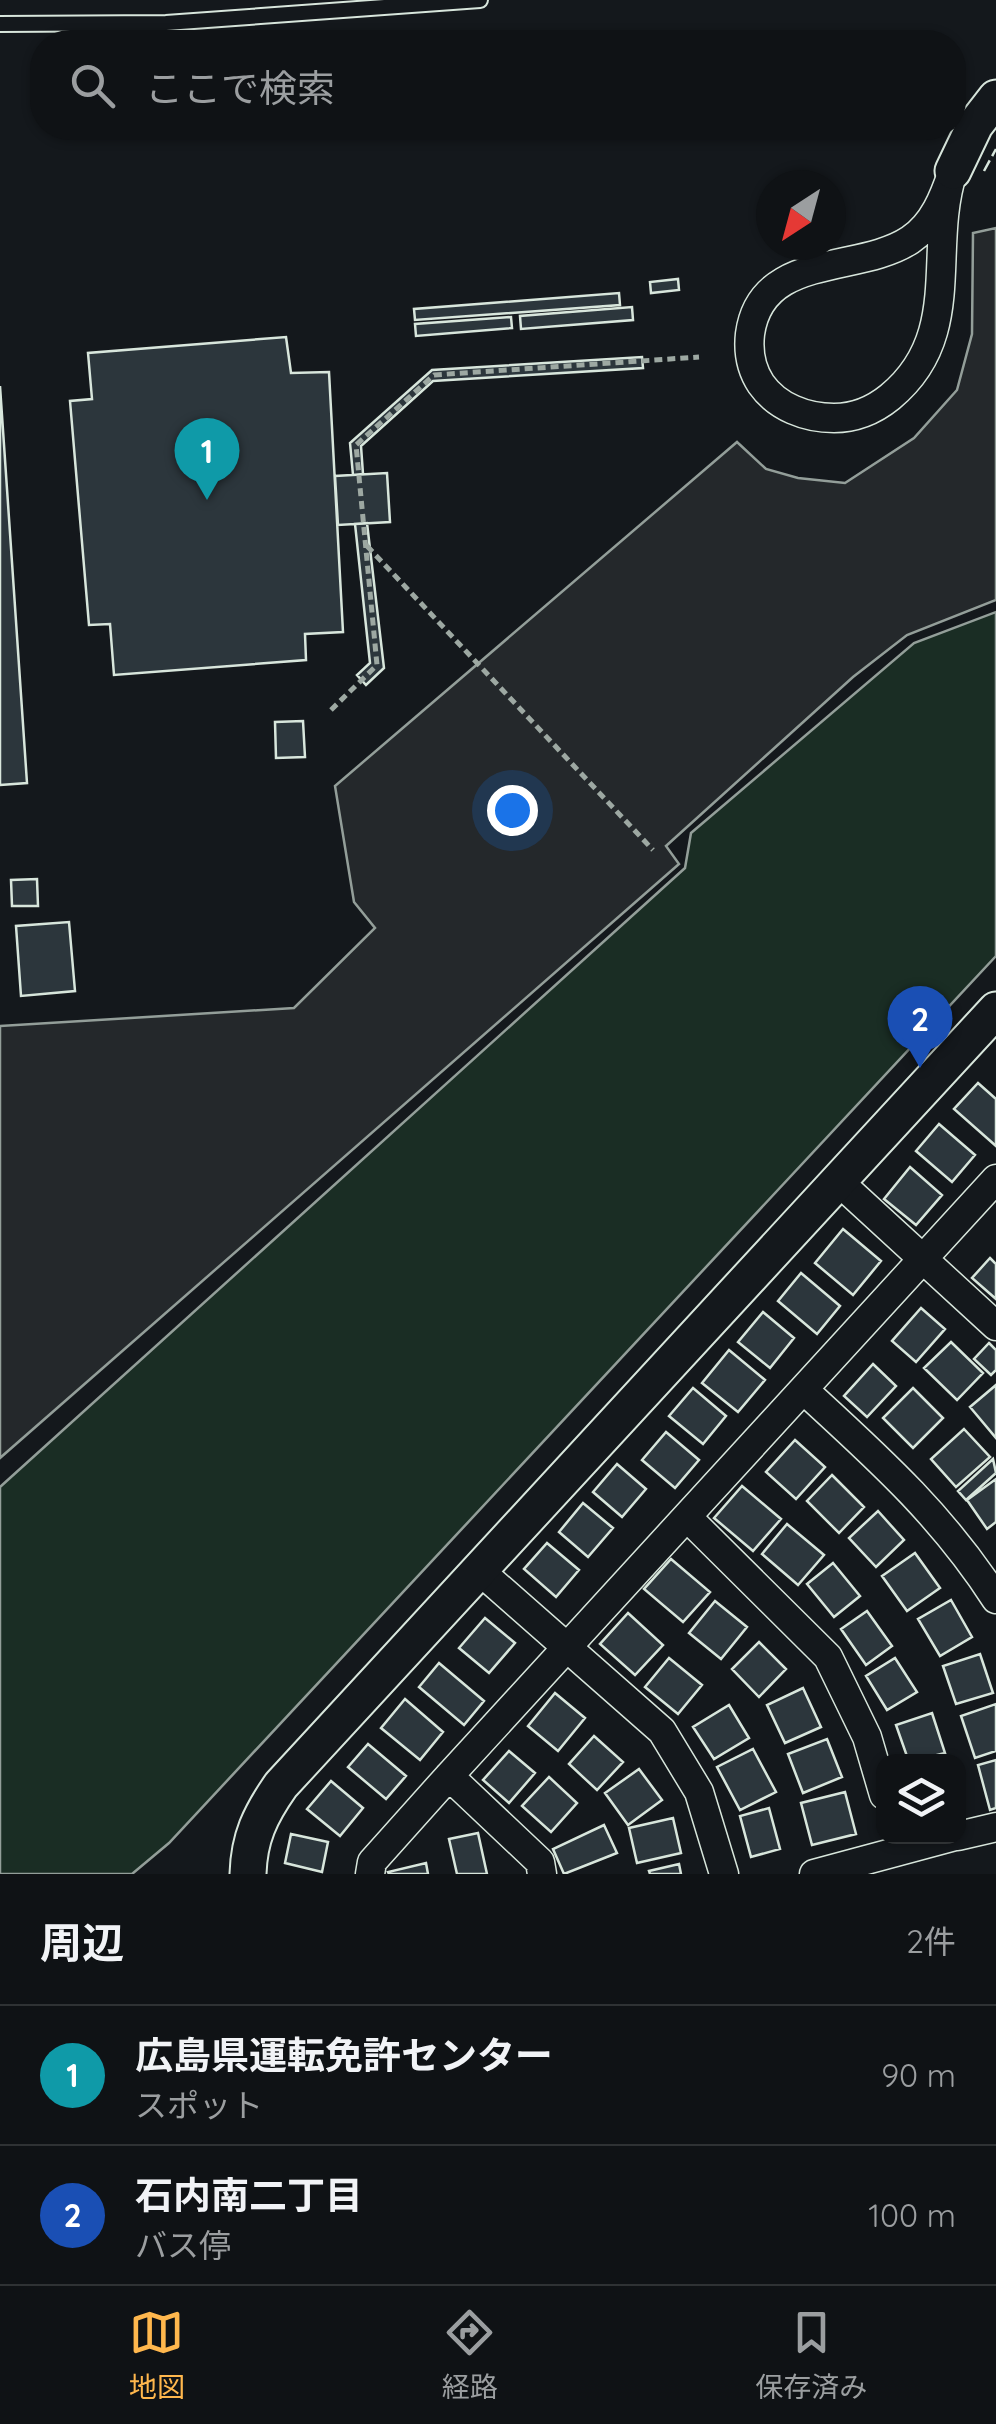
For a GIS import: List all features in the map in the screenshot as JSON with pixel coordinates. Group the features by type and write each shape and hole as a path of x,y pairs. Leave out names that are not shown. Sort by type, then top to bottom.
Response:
{"street":[{"path":"953,170 938,314 932,343 919,369 880,406 858,415 811,415 788,408 768,395 755,376 749,353 751,329 770,292 798,274 879,256 914,238 932,218 953,170 975,125 996,98"},
{"path":"248,1874 249,1844 261,1814 281,1785 996,1010"},
{"path":"370,1874 372,1862 566,1646 996,1179"},
{"path":"838,1181 996,1326"},
{"path":"805,1390 914,1491 962,1546 996,1599"},
{"path":"686,1517 828,1657 867,1736 876,1768"},
{"path":"479,1570 662,1731 700,1792 724,1874"},
{"path":"449,1776 540,1862 542,1874"},
{"path":"966,1834 996,1827"},
{"path":"814,1874 894,1844"}],"lane":[{"path":"0,24 166,24 480,0"}],"path":[{"path":"332,710 377,664 356,445 434,375 699,357"},
{"path":"366,545 652,850"}],"green space":[{"path":"996,612 996,956 169,1843 132,1874 0,1874 0,1487 685,868 691,833 914,643"}],"shaded area":[{"path":"996,228 996,600 907,635 853,677 666,846 679,864 0,1458 0,1026 294,1008 375,928 354,902 335,786 737,442 766,469 798,478 845,483 914,438 957,390 972,334 973,233"}],"building":[{"path":"678,279 679,290 651,293 650,282"},
{"path":"619,293 620,305 415,320 414,309"},
{"path":"632,307 633,320 521,329 520,316"},
{"path":"511,317 512,328 416,336 415,324"},
{"path":"286,337 291,373 329,372 343,632 305,634 306,660 114,675 110,624 89,625 70,401 92,399 88,353"},
{"path":"642,357 643,368 433,381 361,446 363,474 353,475 350,443 432,370"},
{"path":"0,386 27,783 0,785"},
{"path":"387,473 390,522 338,525 335,476"},
{"path":"367,523 384,668 366,685 357,675 370,663 355,524"},
{"path":"303,721 305,757 276,758 275,722"},
{"path":"37,879 38,906 12,906 11,880"},
{"path":"69,922 75,991 21,996 16,926"},
{"path":"978,1083 996,1099 996,1146 954,1109"},
{"path":"939,1124 975,1155 952,1182 916,1151"},
{"path":"910,1167 942,1195 916,1225 884,1199"},
{"path":"843,1229 881,1261 853,1295 815,1263"},
{"path":"990,1258 996,1264 996,1299 972,1278"},
{"path":"801,1273 840,1306 817,1334 778,1301"},
{"path":"921,1308 945,1329 916,1362 892,1341"},
{"path":"763,1312 794,1338 770,1368 738,1342"},
{"path":"951,1342 983,1373 957,1400 924,1368"},
{"path":"989,1343 996,1350 996,1370 991,1375 974,1359"},
{"path":"729,1350 765,1380 738,1412 702,1383"},
{"path":"873,1364 896,1386 867,1417 844,1396"},
{"path":"996,1385 996,1438 970,1407"},
{"path":"693,1388 726,1416 703,1444 669,1416"},
{"path":"913,1388 943,1418 913,1448 883,1418"},
{"path":"964,1429 990,1457 956,1487 931,1459"},
{"path":"666,1432 699,1460 675,1488 642,1460"},
{"path":"795,1440 825,1467 796,1499 766,1472"},
{"path":"993,1459 996,1473 966,1500 958,1491"},
{"path":"617,1464 646,1489 622,1517 593,1492"},
{"path":"832,1475 864,1507 839,1533 807,1501"},
{"path":"996,1479 996,1522 987,1529 967,1500"},
{"path":"742,1486 781,1519 753,1551 714,1518"},
{"path":"583,1503 613,1528 588,1557 559,1532"},
{"path":"878,1511 904,1540 876,1567 849,1538"},
{"path":"787,1524 824,1555 798,1585 762,1554"},
{"path":"547,1543 579,1570 556,1597 524,1569"},
{"path":"915,1553 940,1588 907,1611 882,1576"},
{"path":"671,1559 710,1592 683,1622 644,1589"},
{"path":"833,1563 860,1596 834,1617 807,1584"},
{"path":"951,1600 972,1637 940,1656 918,1619"},
{"path":"715,1601 747,1627 721,1659 689,1633"},
{"path":"867,1611 892,1646 866,1665 841,1629"},
{"path":"628,1613 663,1645 635,1675 600,1644"},
{"path":"485,1618 515,1643 489,1673 459,1648"},
{"path":"759,1642 786,1669 759,1697 732,1669"},
{"path":"980,1654 993,1693 956,1704 943,1666"},
{"path":"669,1658 702,1685 678,1714 645,1687"},
{"path":"895,1658 917,1692 887,1710 866,1676"},
{"path":"439,1663 484,1701 464,1725 419,1687"},
{"path":"803,1688 821,1727 785,1743 767,1705"},
{"path":"555,1693 585,1718 558,1751 528,1726"},
{"path":"405,1699 443,1732 420,1760 381,1728"},
{"path":"996,1704 996,1751 975,1758 961,1716"},
{"path":"729,1705 749,1738 714,1759 693,1727"},
{"path":"932,1713 945,1753 906,1754 896,1725"},
{"path":"594,1736 623,1762 597,1790 569,1764"},
{"path":"827,1739 842,1777 803,1793 788,1754"},
{"path":"368,1744 406,1776 386,1799 348,1767"},
{"path":"753,1749 776,1792 740,1810 717,1767"},
{"path":"509,1751 535,1773 509,1803 483,1780"},
{"path":"996,1760 996,1808 990,1810 978,1765"},
{"path":"639,1769 662,1800 628,1825 605,1793"},
{"path":"549,1777 577,1803 551,1832 522,1806"},
{"path":"331,1781 363,1808 340,1836 307,1809"},
{"path":"845,1792 856,1834 812,1845 801,1803"},
{"path":"769,1808 780,1849 751,1857 740,1816"},
{"path":"673,1818 681,1853 637,1863 629,1828"},
{"path":"604,1825 617,1853 564,1874 553,1849"},
{"path":"478,1833 487,1874 457,1874 449,1839"},
{"path":"291,1834 328,1842 322,1872 285,1863"},
{"path":"426,1863 428,1874 388,1872"},
{"path":"679,1864 681,1874 649,1871"}],"fence":[{"path":"984,171 996,149"}],"place":[{"name":"広島県運転免許センター","path":"207,500"},
{"name":"石内南二丁目","path":"920,1068"}]}
